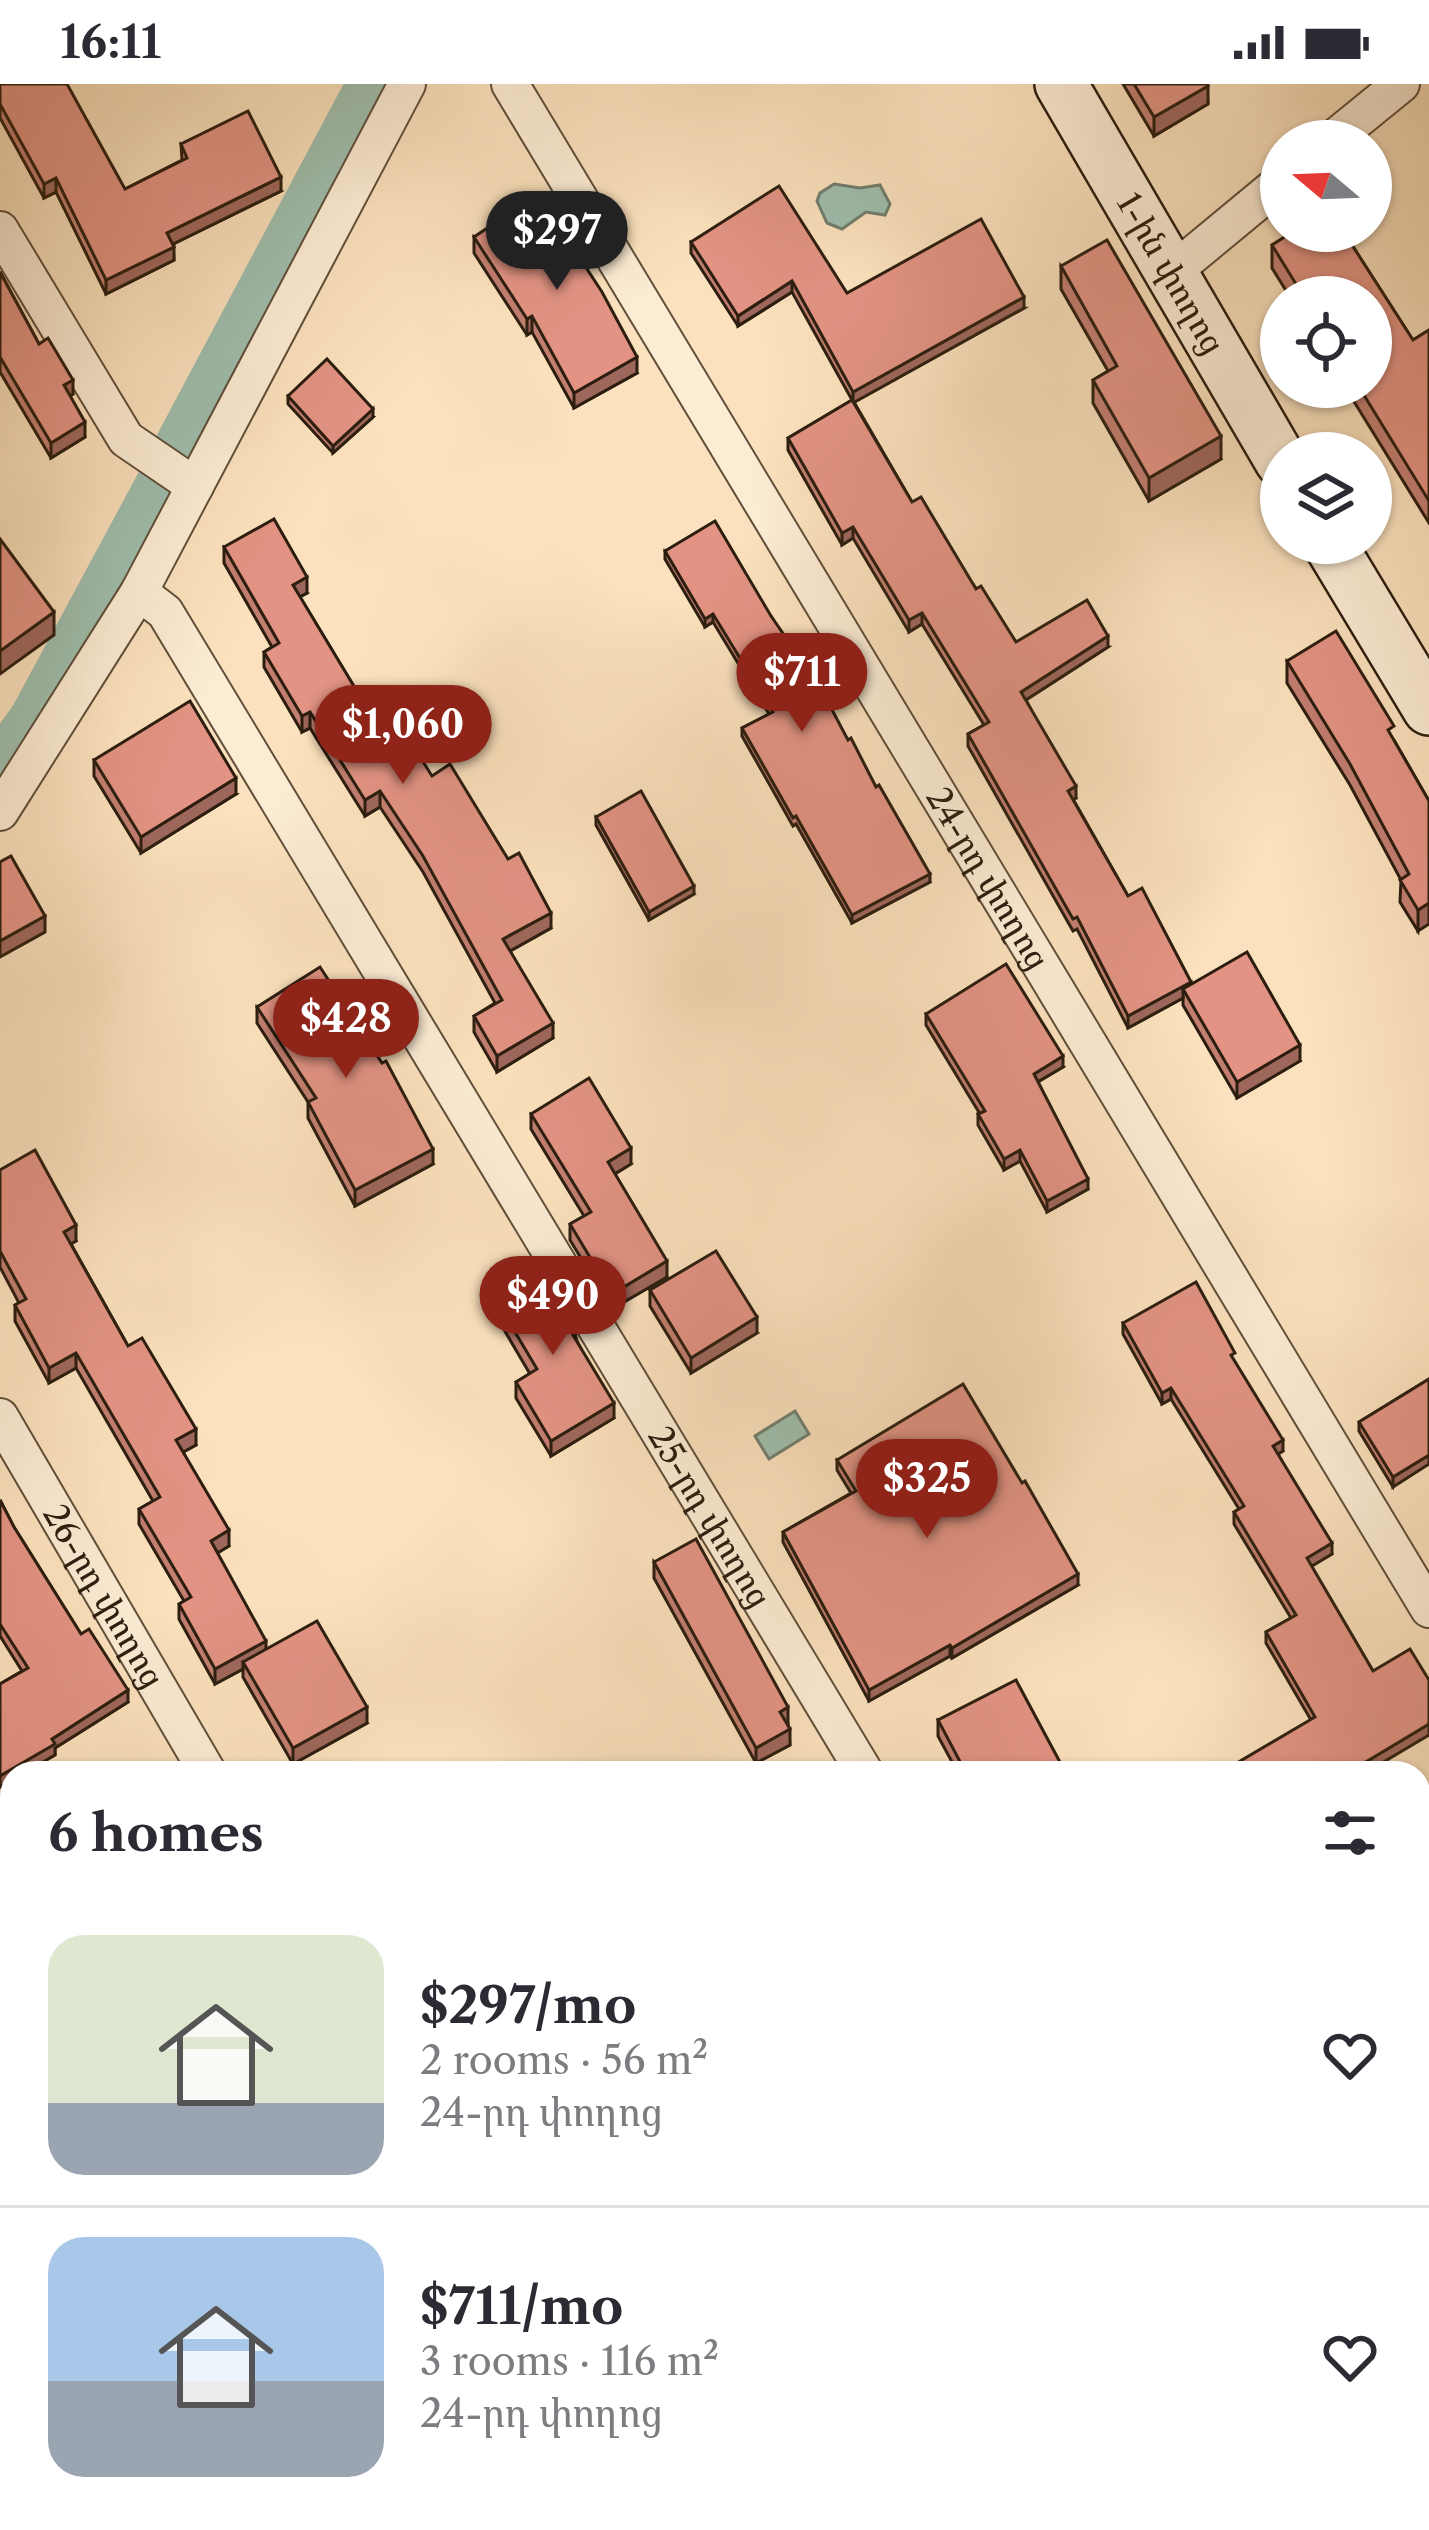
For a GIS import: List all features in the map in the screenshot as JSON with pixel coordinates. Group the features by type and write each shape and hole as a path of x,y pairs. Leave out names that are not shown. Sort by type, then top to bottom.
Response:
{"main road":[{"name":"1-ին փողոց","path":"1061,84 1264,432"},
{"path":"1342,564 1429,709"}],"street":[{"path":"0,812 139,592 407,84"},
{"name":"24-րդ փողոց","path":"509,84 1429,1609"},
{"path":"1357,120 1401,84"},
{"path":"1171,273 1260,199"},
{"path":"0,230 126,439 195,486"},
{"name":"25-րդ փողոց","path":"139,592 165,612 858,1761"},
{"name":"26-րդ փողոց","path":"0,1417 201,1761"}],"shaded area":[{"path":"834,184 880,185 890,204 885,215 866,212 842,229 827,223 817,201"},
{"path":"795,1411 809,1434 769,1459 755,1436"}],"building":[{"path":"0,84 67,84 125,189 187,158 181,144 248,111 281,177 167,233 174,247 106,280 56,178 44,184 0,104"},
{"path":"1134,84 1207,84 1208,86 1154,117"},
{"path":"779,186 847,293 981,219 1024,297 853,392 792,281 738,316 691,242"},
{"path":"538,194 602,292 637,357 574,393 532,316 527,319 474,237"},
{"path":"1107,240 1221,436 1149,478 1093,380 1117,366 1061,266"},
{"path":"1276,252 1356,252 1372,276 1291,276"},
{"path":"0,272 39,344 48,338 73,380 64,385 85,422 51,443 0,357"},
{"path":"1392,307 1413,340 1429,330 1429,501 1392,441 1392,432 1387,432 1372,408 1392,408"},
{"path":"327,359 373,409 333,446 288,396"},
{"path":"852,400 912,502 921,497 976,589 981,586 1016,642 1087,600 1108,636 1021,692 1076,786 1068,791 1128,896 1142,888 1191,982 1128,1016 1077,917 1073,919 968,734 989,722 922,613 909,620 853,527 842,533 788,438"},
{"path":"274,519 307,577 293,585 367,708 383,698 432,776 450,764 508,859 519,853 551,913 503,939 553,1023 497,1056 474,1016 502,1000 423,856 380,791 365,800 310,712 302,716 264,652 279,643 224,547"},
{"path":"715,521 930,874 852,915 742,728 773,712 713,614 705,619 665,551"},
{"path":"0,539 54,612 0,651"},
{"path":"1336,631 1394,726 1388,730 1429,801 1429,903 1418,910 1400,880 1409,874 1287,661"},
{"path":"190,701 236,778 141,837 94,760"},
{"path":"641,791 694,886 649,912 596,817"},
{"path":"11,856 45,916 0,941 0,862"},
{"path":"1247,952 1300,1045 1237,1082 1183,989"},
{"path":"1006,964 1063,1056 1034,1074 1088,1179 1047,1201 1020,1150 1004,1159 978,1114 985,1111 926,1014"},
{"path":"320,967 382,1063 386,1061 433,1149 355,1190 308,1102 316,1098 257,1007"},
{"path":"589,1078 631,1148 608,1162 667,1261 612,1294 570,1224 591,1212 531,1114"},
{"path":"35,1150 76,1225 64,1232 128,1346 142,1338 196,1429 176,1440 229,1530 211,1541 266,1641 215,1669 179,1604 191,1597 139,1509 160,1497 76,1353 49,1368 15,1305 26,1299 0,1251 0,1170"},
{"path":"716,1251 757,1317 691,1358 650,1290"},
{"path":"546,1271 573,1317 569,1320 577,1333 573,1335 614,1403 551,1441 516,1382 537,1369 496,1300"},
{"path":"1196,1282 1235,1353 1231,1355 1283,1440 1273,1446 1332,1543 1307,1558 1373,1671 1410,1649 1429,1680 1429,1724 1367,1761 1240,1761 1315,1717 1266,1632 1296,1615 1234,1512 1244,1506 1171,1388 1162,1393 1123,1323"},
{"path":"1429,1379 1429,1455 1393,1477 1359,1422"},
{"path":"963,1384 1078,1574 869,1690 783,1532 856,1491 837,1460"},
{"path":"0,1500 81,1634 89,1629 128,1690 26,1761 0,1761 0,1684 28,1668 0,1624"},
{"path":"696,1539 788,1707 780,1712 790,1729 756,1748 654,1562"},
{"path":"317,1621 367,1707 293,1748 243,1662"},
{"path":"1016,1680 1059,1761 960,1761 938,1720"}],"waterway":[{"path":"177,445 369,84"},
{"path":"0,762 33,716 159,482"}]}
